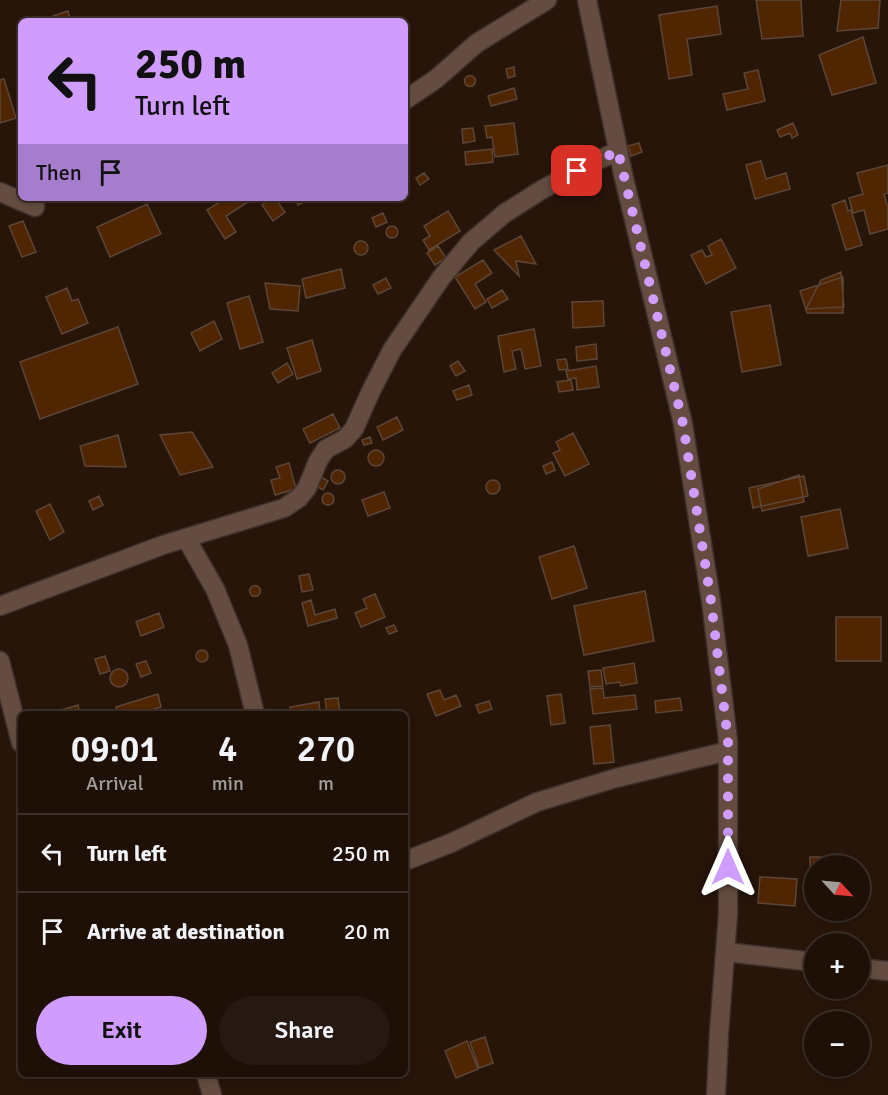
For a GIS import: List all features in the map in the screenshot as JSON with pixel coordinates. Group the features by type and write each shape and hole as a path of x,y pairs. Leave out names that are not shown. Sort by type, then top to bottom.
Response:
{"street":[{"path":"408,98 436,79 477,44 547,0"},
{"path":"587,0 618,151 683,424 711,601 728,740 728,914 716,1095"},
{"path":"0,606 163,545 284,508 299,498 307,488 318,461 326,449 345,439 354,429 392,350 441,278 471,242 505,213 533,195 618,151"},
{"path":"0,192 18,200"},
{"path":"21,201 35,207"},
{"path":"186,538 215,589 238,645 254,711"},
{"path":"0,661 18,731"},
{"path":"408,860 451,843 537,802 616,778 728,751"},
{"path":"726,952 804,961"},
{"path":"870,969 888,972"},
{"path":"207,1077 212,1095"}],"building":[{"path":"756,0 801,0 803,36 762,39"},
{"path":"841,0 880,0 878,28 837,31"},
{"path":"717,6 721,34 687,39 692,75 669,79 659,15"},
{"path":"68,11 70,18 54,18 53,16"},
{"path":"863,37 876,83 832,95 819,55"},
{"path":"514,67 515,76 508,78 506,69"},
{"path":"758,70 765,101 727,110 723,94 748,89 744,73"},
{"path":"470,75 476,81 470,87 464,81"},
{"path":"4,79 16,118 0,123 0,80"},
{"path":"514,88 517,99 491,106 488,96"},
{"path":"514,123 518,154 495,157 492,137 487,138 485,126"},
{"path":"793,123 798,135 792,138 790,133 780,137 777,130"},
{"path":"473,128 475,141 463,143 462,129"},
{"path":"639,143 642,152 631,156 628,146"},
{"path":"492,149 493,162 466,165 465,152"},
{"path":"761,161 766,179 786,173 790,189 755,199 746,165"},
{"path":"888,165 888,193 884,194 888,205 888,229 870,234 864,210 853,213 849,198 863,194 857,173"},
{"path":"424,173 429,179 420,185 416,178"},
{"path":"845,200 848,211 851,210 862,245 846,250 832,205"},
{"path":"221,201 249,201 226,216 236,232 225,239 207,210"},
{"path":"267,201 277,201 285,212 273,221 262,205"},
{"path":"147,204 161,234 110,257 97,227"},
{"path":"448,211 460,231 429,250 423,240 430,236 424,226"},
{"path":"383,213 387,222 376,227 372,218"},
{"path":"23,221 36,252 22,257 9,226"},
{"path":"394,226 397,227 397,237 390,238 387,237 386,230 387,227"},
{"path":"521,236 536,264 516,261 519,276 494,250"},
{"path":"721,239 736,268 706,284 691,255 702,250 706,257 712,255 708,246"},
{"path":"358,241 364,241 368,248 364,255 358,255 354,251 354,245"},
{"path":"438,246 446,258 435,265 427,253"},
{"path":"483,260 492,273 475,284 486,302 475,309 455,277"},
{"path":"341,269 345,288 306,298 302,279"},
{"path":"841,272 844,307 806,309 821,280"},
{"path":"843,277 843,313 807,313 800,291"},
{"path":"386,278 391,288 378,294 373,285"},
{"path":"265,283 300,286 298,311 270,309"},
{"path":"67,288 72,301 78,299 88,323 62,334 46,297"},
{"path":"502,290 508,299 492,308 487,299"},
{"path":"249,296 263,342 240,349 227,303"},
{"path":"603,301 604,326 573,328 572,302"},
{"path":"770,305 781,365 742,372 731,312"},
{"path":"214,321 222,339 200,351 191,333"},
{"path":"118,327 138,384 40,419 20,362"},
{"path":"534,329 541,366 525,369 521,349 512,351 516,369 504,372 498,336"},
{"path":"312,340 321,371 297,379 287,348"},
{"path":"596,344 597,359 577,361 576,347"},
{"path":"566,359 568,369 559,370 557,360"},
{"path":"458,361 465,371 456,376 450,366"},
{"path":"287,363 293,374 278,383 272,373"},
{"path":"596,366 599,387 577,390 576,378 568,379 566,371"},
{"path":"571,380 573,390 559,392 557,382"},
{"path":"469,385 472,395 457,400 453,391"},
{"path":"333,414 340,428 310,443 303,429"},
{"path":"397,417 403,430 383,440 377,427"},
{"path":"192,432 213,467 180,475 160,435"},
{"path":"573,433 589,464 565,476 553,453 560,450 556,442"},
{"path":"118,435 126,467 85,466 80,446"},
{"path":"370,437 372,443 364,445 362,440"},
{"path":"376,450 384,458 376,466 368,458"},
{"path":"552,462 555,470 546,474 543,466"},
{"path":"289,463 296,489 275,495 271,480 280,478 276,467"},
{"path":"335,470 341,470 345,477 341,484 335,484 331,480 331,474"},
{"path":"799,475 804,502 762,511 758,489"},
{"path":"804,476 808,496 753,508 749,488"},
{"path":"321,477 328,481 323,490 316,486"},
{"path":"493,480 498,482 500,487 498,492 493,494 488,492 486,487 488,482"},
{"path":"384,492 390,508 368,516 362,500"},
{"path":"330,493 333,494 333,504 326,505 323,504 322,497 323,494"},
{"path":"99,496 103,505 93,510 89,501"},
{"path":"50,504 64,532 50,540 36,511"},
{"path":"840,509 848,548 808,556 801,517"},
{"path":"574,546 587,588 552,599 539,557"},
{"path":"309,574 313,590 302,592 299,576"},
{"path":"255,585 261,591 255,597 249,591"},
{"path":"645,591 654,641 584,655 574,606"},
{"path":"375,594 385,617 361,627 355,613 367,608 363,599"},
{"path":"311,600 315,615 335,609 337,618 308,626 302,603"},
{"path":"159,613 164,627 141,636 136,622"},
{"path":"836,617 881,617 881,661 836,661"},
{"path":"394,625 397,631 389,634 386,628"},
{"path":"202,650 208,656 202,662 196,656"},
{"path":"105,656 110,671 100,674 95,659"},
{"path":"146,661 151,673 141,677 136,664"},
{"path":"634,663 637,683 621,686 620,682 606,684 603,668"},
{"path":"119,669 125,672 128,678 125,684 119,687 113,684 110,678 113,672"},
{"path":"601,670 603,686 590,687 588,671"},
{"path":"603,688 604,698 635,695 637,709 593,714 590,689"},
{"path":"440,690 444,700 456,695 461,706 436,716 427,694"},
{"path":"158,694 161,707 148,711 117,711 116,707"},
{"path":"561,694 565,723 551,725 547,696"},
{"path":"338,698 340,711 327,711 325,699"},
{"path":"680,698 682,710 656,713 655,701"},
{"path":"489,701 492,709 479,713 476,705"},
{"path":"319,702 320,711 291,711 290,707"},
{"path":"78,705 79,711 58,711"},
{"path":"610,725 614,762 594,764 590,727"},
{"path":"760,877 797,879 795,906 758,903"},
{"path":"485,1037 493,1063 479,1068 470,1042"},
{"path":"467,1041 478,1069 456,1078 445,1051"}],"route":[{"path":"577,171 618,151 683,424 711,601 728,740 728,867"}]}
